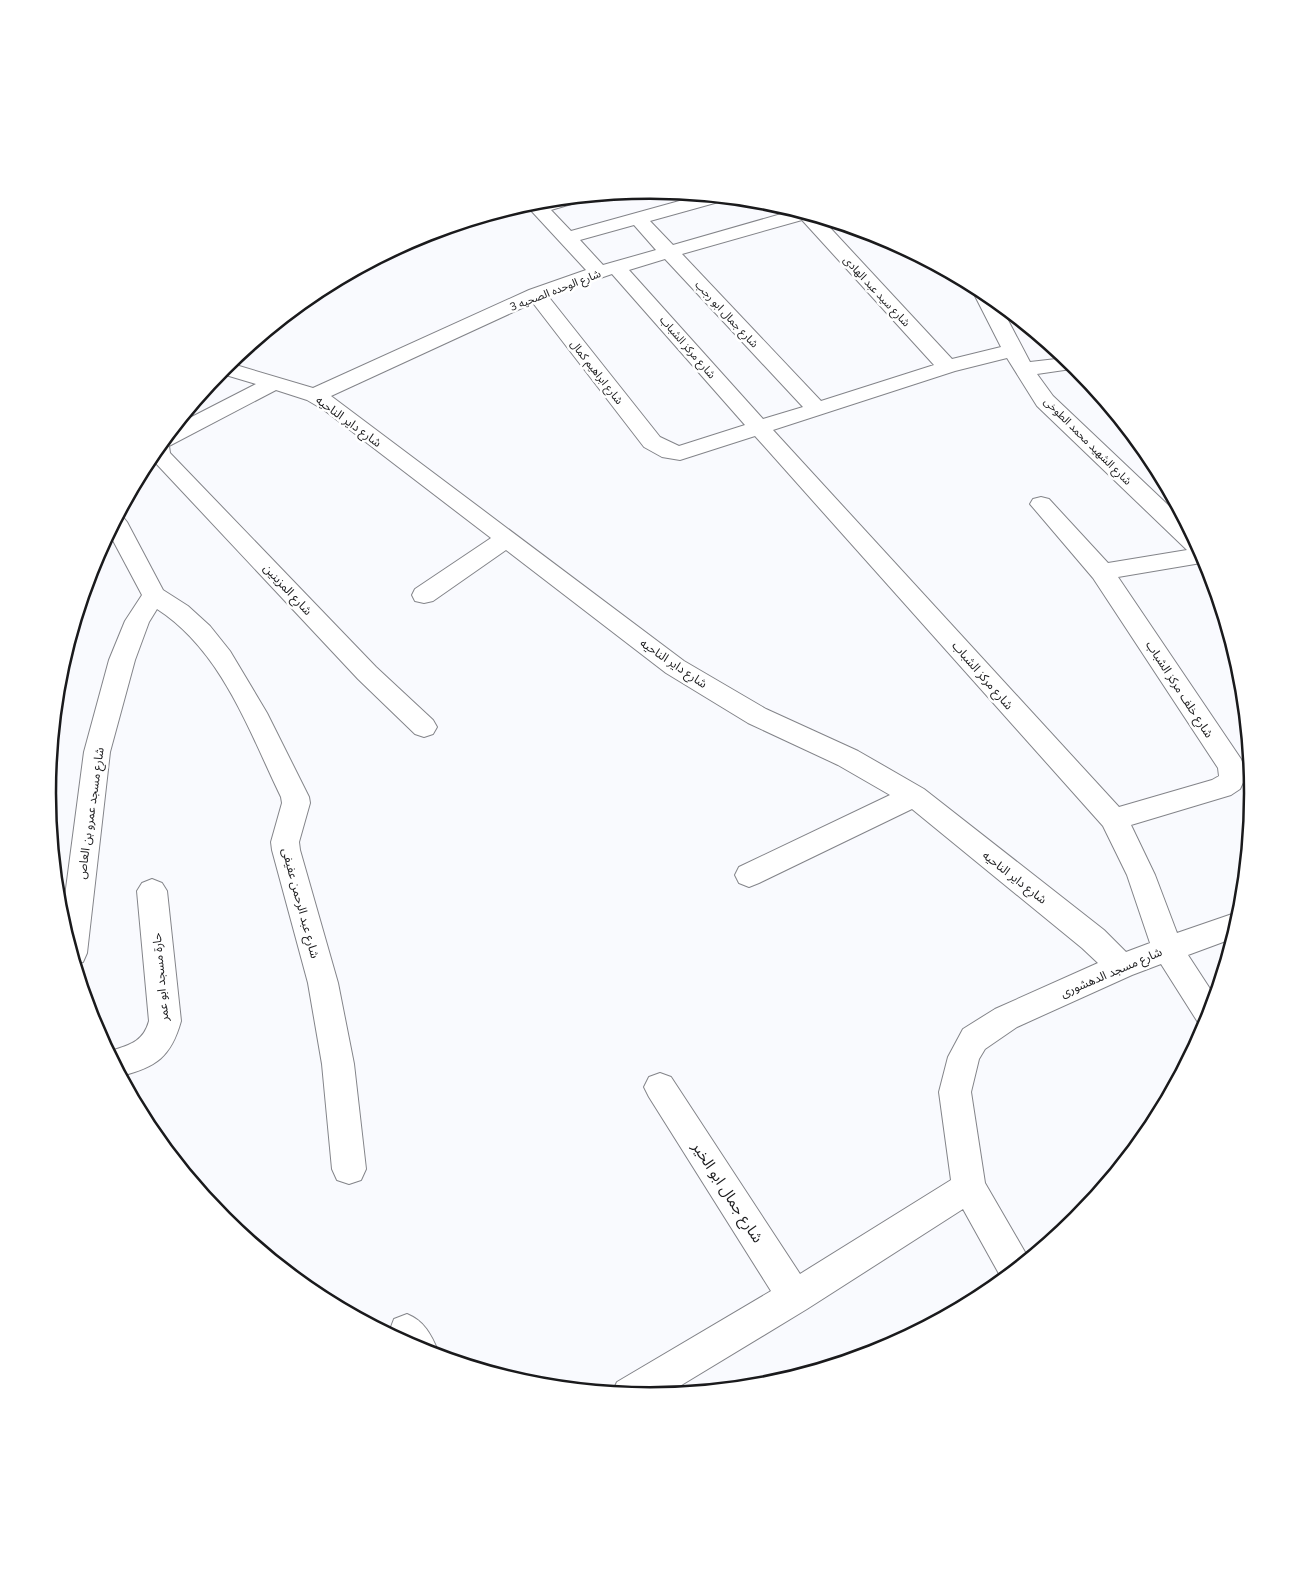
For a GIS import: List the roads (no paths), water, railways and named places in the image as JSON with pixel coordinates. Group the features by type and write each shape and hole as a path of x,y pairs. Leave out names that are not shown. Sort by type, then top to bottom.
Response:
{"street":[{"path":"567,238 699,202"},
{"name":"شارع مركز الشباب","path":"541,210 567,238 608,270 759,428 1114,819 1141,875 1167,948 1205,1007"},
{"name":"شارع الوحده الصحيه 3","path":"315,395 536,294 608,270 795,217"},
{"name":"شارع جمال ابو رجب","path":"638,219 816,408"},
{"name":"شارع سيد عبد الهادى","path":"813,222 948,367"},
{"name":"شارع ابراهيم كمال","path":"536,294 652,442 660,449 680,453 759,428"},
{"name":"شارع الشهيد محمد الطوخى","path":"990,305 1012,350 1045,401 1185,535"},
{"path":"759,428 816,408 948,367 1012,350"},
{"path":"1023,369 1061,364"},
{"name":"شارع داير الناحيه","path":"233,371 315,395 675,666 757,716 848,758 914,796 1093,939 1121,966"},
{"path":"178,433 274,383"},
{"name":"شارع المزينين","path":"161,456 366,673 424,727"},
{"name":"شارع خلف مركز الشباب","path":"1042,504 1102,572 1231,766 1233,774 1230,782 1221,788 1114,819"},
{"path":"119,529 154,595"},
{"path":"424,595 506,540"},
{"path":"1102,572 1196,557"},
{"name":"شارع مسجد عمرو بن العاص","path":"74,937 97,752 122,660 137,622 154,595"},
{"name":"شارع عبد الرحمن عفيفى","path":"154,595 173,604 186,615 218,652 253,713 295,797 296,803 285,842 286,850 323,983 338,1064 349,1169"},
{"path":"750,875 914,796"},
{"name":"حارة مسجد ابو عمر","path":"121,1062 148,1053 162,1038 165,1021 152,891"},
{"name":"شارع مسجد الدهشورى","path":"969,1187 955,1092 964,1057 974,1039 987,1028 1121,966 1229,927"},
{"name":"شارع جمال ابو الخير","path":"660,1086 795,1297"},
{"path":"641,1388 795,1297 969,1187 1013,1264"}]}
